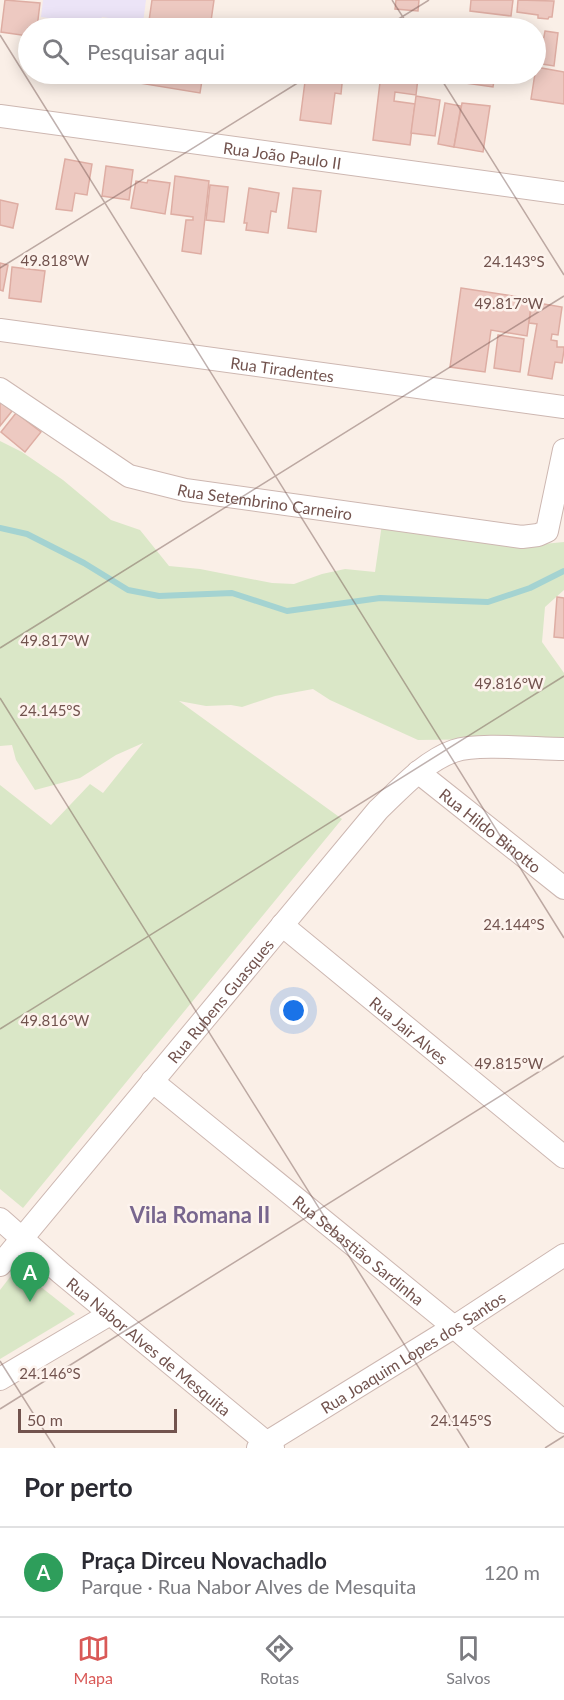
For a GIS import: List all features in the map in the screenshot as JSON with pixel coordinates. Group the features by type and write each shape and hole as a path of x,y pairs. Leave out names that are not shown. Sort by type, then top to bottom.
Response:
{"street":[{"name":"Rua João Paulo II","path":"0,116 564,193"},
{"name":"Rua Tiradentes","path":"0,330 564,408"},
{"name":"Rua Setembrino Carneiro","path":"0,389 129,476 185,490 522,537 547,531 564,450"},
{"name":"Rua Rubens Guasques","path":"0,1265 378,810 418,772 454,751 479,748 564,749"},
{"name":"Rua Hildo Binotto","path":"418,772 564,888"},
{"name":"Rua Jair Alves","path":"282,925 564,1158"},
{"name":"Rua Sebastião Sardinha","path":"153,1081 454,1327 564,1422"},
{"name":"Rua Nabor Alves de Mesquita","path":"0,1219 266,1446"},
{"name":"Rua Joaquim Lopes dos Santos","path":"266,1446 564,1255"},
{"path":"0,1379 110,1314"}],"shaded area":[{"path":"43,0 146,0 144,18 41,17"}],"green space":[{"path":"0,441 22,452 63,480 111,520 140,530 169,566 200,569 272,583 294,584 345,569 375,572 382,524 464,534 512,547 564,542 564,590 545,607 542,642 564,673 564,738 418,740 330,700 313,689 275,696 242,707 206,706 179,701 342,819 23,1208 0,1189 0,785 51,825 90,784 103,793 143,743 116,755 80,778 35,790 16,760 12,745 0,746"},
{"path":"17,1268 75,1314 0,1359 0,1290"}],"building":[{"path":"5,0 40,3 38,18 18,18 18,35 1,32"},
{"path":"152,0 214,0 211,18 149,18"},
{"path":"396,0 419,0 418,11 395,9"},
{"path":"471,0 513,0 511,16 470,11"},
{"path":"518,0 554,1 552,17 548,19 517,12"},
{"path":"546,31 558,33 554,66 546,65"},
{"path":"546,69 564,72 564,104 531,99 533,84 546,84"},
{"path":"145,84 201,84 200,93"},
{"path":"305,84 342,84 341,94 335,93 331,124 300,120"},
{"path":"380,84 417,84 416,95 395,92 394,101 415,104 410,145 373,140"},
{"path":"473,84 493,84 493,87"},
{"path":"416,96 440,100 435,136 411,133"},
{"path":"445,103 461,106 454,147 438,144"},
{"path":"462,103 490,106 483,152 454,147"},
{"path":"65,159 92,164 87,195 75,193 72,211 56,209"},
{"path":"106,166 133,170 129,200 102,196"},
{"path":"175,176 209,181 201,254 182,251 186,220 193,220 193,217 171,214"},
{"path":"148,180 170,183 165,214 131,208 136,181 147,183"},
{"path":"210,185 228,187 224,222 206,220"},
{"path":"249,188 279,193 276,212 271,211 268,233 246,230 247,223 244,223"},
{"path":"293,188 321,191 316,232 288,228"},
{"path":"0,200 18,204 13,228 0,225"},
{"path":"0,263 8,265 3,291 0,290"},
{"path":"12,267 45,271 41,302 9,298"},
{"path":"461,288 532,299 527,336 491,330 485,372 450,367"},
{"path":"532,302 562,307 558,335 552,334 551,340 557,341 557,347 564,347 564,350 562,363 555,362 552,379 528,375 537,324 529,323"},
{"path":"498,335 524,339 520,372 494,368"},
{"path":"0,401 12,411 0,426"},
{"path":"16,413 41,432 25,452 1,432"},
{"path":"557,597 564,598 564,638 554,637"}],"waterway":[{"path":"0,528 27,534 84,563 128,590 159,596 232,593 287,611 380,598 488,602 530,588 564,571"}],"place":[{"name":"Praça Dirceu Novachadlo","path":"30,1302"}],"district":[{"name":"Vila Romana II","path":"200,1214"}]}
